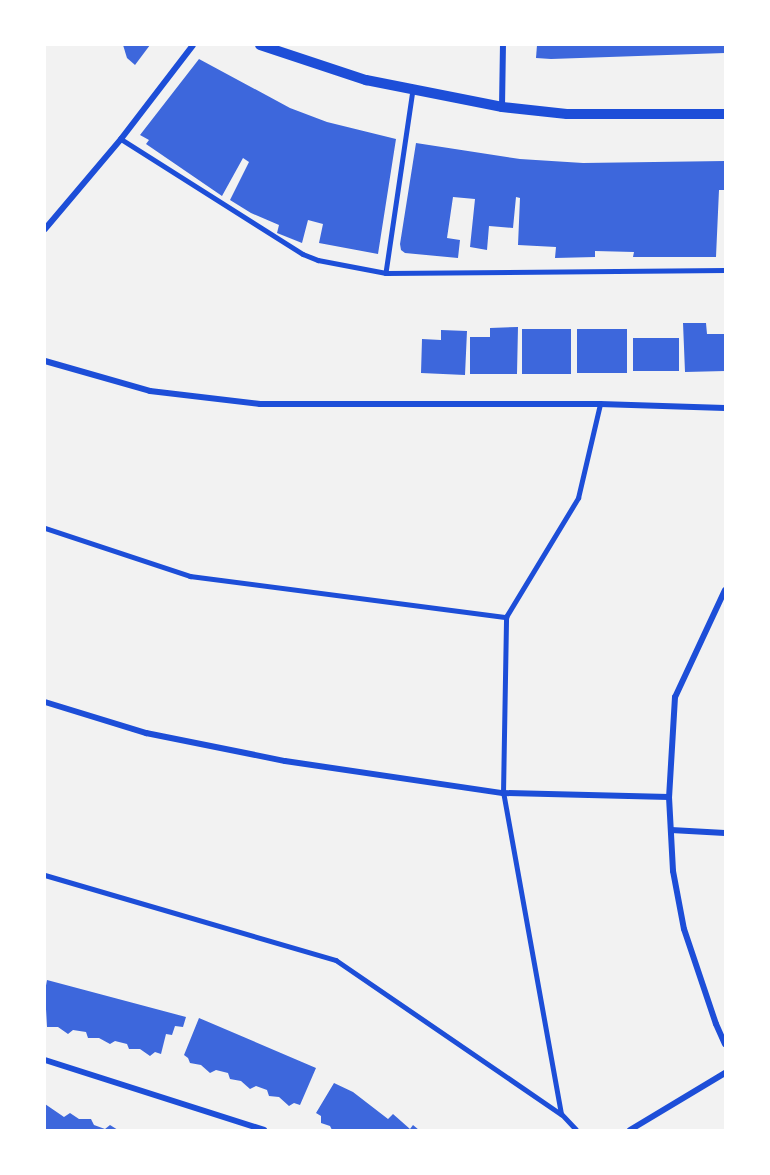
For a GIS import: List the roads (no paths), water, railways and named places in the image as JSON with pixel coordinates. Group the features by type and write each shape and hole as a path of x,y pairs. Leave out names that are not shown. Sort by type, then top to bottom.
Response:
{"street":[{"path":"45,229 120,139 193,45"},
{"path":"260,45 366,80 502,107 567,114 725,114"},
{"path":"502,107 503,45"},
{"path":"45,361 150,391 260,404 600,404 725,408"},
{"path":"725,590 675,697 669,797 673,871 684,929 725,1044"},
{"path":"45,702 146,733 285,761 503,793 669,797"},
{"path":"671,830 725,833"},
{"path":"45,1060 264,1130"},
{"path":"630,1130 725,1073"}],"lane":[{"path":"386,273 413,90"},
{"path":"120,139 303,254 318,260 386,273 725,270"},
{"path":"561,1114 503,793 506,617 578,498 600,404"},
{"path":"45,528 190,576 506,617"},
{"path":"45,875 336,960 561,1114 576,1130"}]}
